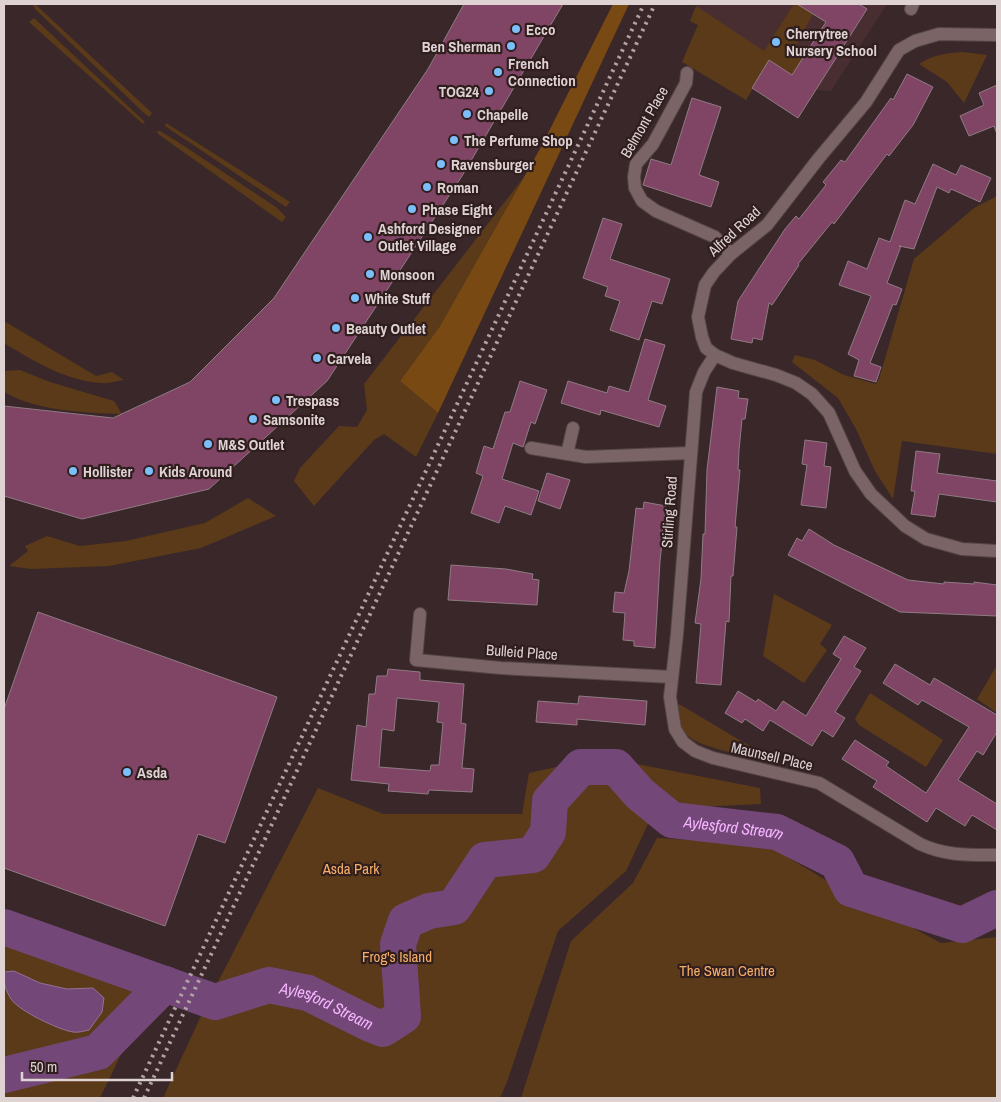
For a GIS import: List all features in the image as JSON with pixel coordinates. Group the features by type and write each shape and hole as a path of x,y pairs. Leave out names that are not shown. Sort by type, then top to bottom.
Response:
{"street":[{"name":"Alfred Road","path":"715,355 706,348 698,317 705,285 731,254 767,226 819,158 866,102 899,50 915,41 939,34 997,35"},
{"name":"Belmont Place","path":"687,73 686,83 653,144 636,164 635,188 642,202 656,211 715,237 731,254"},
{"name":"Stirling Road","path":"672,677 696,392 704,372 715,355"},
{"path":"715,355 733,363 776,375 796,383 812,394 829,413 855,471 871,494 905,526 926,539 962,549 997,551"},
{"path":"567,454 573,428"},
{"path":"531,448 586,457 690,453"},
{"name":"Bulleid Place","path":"420,614 416,660 501,668 672,677"},
{"name":"Maunsell Place","path":"672,677 670,697 675,729 683,742 696,751 738,765 819,783 920,844 932,849 944,853 997,855"}],"shaded area":[{"path":"613,4 629,4 438,413 400,381 440,326 541,147"},
{"name":"Cherrytree Nursery School","path":"697,4 887,4 831,91 815,90 769,61 746,100 682,62 698,25 690,21"},
{"path":"14,971 40,983 67,989 93,988 104,998 102,1012 89,1030 73,1032 49,1024 22,1009 11,999 5,986 4,972"}],"green space":[{"path":"33,4 152,113 149,117 35,9"},
{"path":"794,4 813,14 796,45 808,51 792,75 769,61 746,100 682,62 698,25 690,21 696,6 764,51"},
{"path":"34,18 145,122 143,124 29,22"},
{"path":"963,52 987,55 964,103 947,82 919,64 929,58 940,55"},
{"path":"166,123 290,202 286,207 165,126"},
{"path":"157,131 178,142 276,207 286,217 282,222 158,134"},
{"path":"524,177 440,326 400,381 438,413 416,457 384,434 374,440 314,506 294,481 300,468 339,426 357,427 367,410 364,384"},
{"path":"997,196 997,454 902,441 893,499 875,471 856,429 838,398 792,362 795,355 815,360 844,375 876,384 914,259 974,208"},
{"path":"4,321 96,376 112,372 124,380 101,383 75,378 50,369 4,343"},
{"path":"20,370 50,382 114,401 122,414 61,410 16,398 4,392 4,371"},
{"path":"248,498 276,516 201,548 109,566 31,569 9,566 28,551 25,546 47,536 80,546 126,541 205,523"},
{"path":"774,594 832,625 820,644 827,650 804,683 763,656"},
{"path":"997,665 997,713 977,699"},
{"path":"870,693 943,740 926,767 859,725 855,719"},
{"path":"679,704 770,758 767,761 737,754 694,740 685,733 681,725 678,717"},
{"name":"Frog's Island","path":"601,757 760,788 761,804 655,809 626,871 558,931 500,1098 163,1098 206,1005 318,788 383,814 522,814 529,773"},
{"name":"The Swan Centre","path":"657,838 768,845 837,887 941,943 997,937 997,1098 521,1098 571,941 633,883"},
{"path":"4,941 133,987 140,1015 100,1098 4,1098"}],"building":[{"name":"Ashford Designer Outlet Village","path":"464,4 563,4 462,176 327,381 209,489 82,519 4,496 4,406 113,418 190,382 274,298 428,69"},
{"path":"797,4 859,4 867,9 798,118 752,88 769,60 792,75 826,22"},
{"path":"907,74 933,87 913,125 889,156 887,154 834,224 832,222 798,264 772,305 769,303 762,340 753,338 752,343 731,339 738,301 785,229 796,216 799,219 826,185 823,182 841,160 845,162 891,98 893,100"},
{"path":"997,85 997,134 994,126 969,136 960,116 984,105 979,93"},
{"path":"692,98 721,107 699,175 719,182 711,207 643,185 651,159 671,165"},
{"path":"933,164 956,175 961,165 991,178 980,202 951,189 949,193 937,187 914,249 901,246 887,283 902,289 896,305 893,304 870,363 881,367 876,382 854,376 859,360 848,354 871,296 839,285 848,261 867,269 879,238 890,242 905,200 915,204"},
{"path":"603,218 622,224 610,259 670,279 662,304 652,301 639,340 610,330 620,301 605,296 608,287 583,278"},
{"path":"645,339 665,345 648,400 666,406 659,427 601,410 600,415 561,403 568,381 607,393 609,386 629,392"},
{"path":"520,381 547,390 535,424 531,422 523,447 513,443 502,479 539,491 531,515 505,506 499,523 471,513 483,476 476,473 484,446 493,449 505,412 510,412"},
{"path":"717,387 739,391 738,398 748,399 745,419 742,419 739,450 738,470 740,470 735,527 737,527 733,576 731,576 729,622 726,621 721,685 696,683 701,624 695,623 701,579 703,534 705,534 707,470"},
{"path":"805,440 827,443 824,466 831,467 826,508 801,505 807,465 802,464"},
{"path":"916,451 940,454 937,473 997,481 997,502 939,494 935,517 911,514 915,491 911,491"},
{"path":"547,473 570,480 560,509 538,501"},
{"path":"644,502 666,506 660,561 655,648 634,646 634,641 623,640 625,613 613,612 615,592 624,593 629,571 636,508 643,509"},
{"path":"809,529 834,545 908,580 944,584 944,582 974,584 974,582 997,585 997,616 900,612 788,555 797,538 802,541"},
{"path":"451,565 506,569 533,574 532,579 539,580 537,605 448,600"},
{"name":"Asda","path":"38,612 277,697 225,843 198,834 165,926 4,868 4,709"},
{"path":"844,636 866,648 854,667 861,671 835,712 845,718 833,737 822,730 812,746 770,720 763,731 745,719 742,723 725,713 738,691 756,702 758,699 776,711 783,701 806,716 841,659 833,654"},
{"path":"895,664 930,685 934,678 997,715 997,732 983,755 977,751 958,780 997,804 997,830 972,815 965,826 936,808 927,822 873,787 877,781 842,759 855,740 889,762 886,766 926,793 969,727 922,700 918,705 883,683"},
{"path":"388,669 420,672 420,680 464,684 461,723 466,724 462,768 474,769 472,792 429,790 428,794 388,791 389,784 351,780 357,725 366,727 369,694 375,694 377,676 387,676","holes":["397,698 439,702 437,722 443,723 439,765 431,765 430,771 379,767 382,729 394,731"]},
{"path":"579,696 647,701 645,725 577,719 577,725 536,722 538,701 578,704"}],"waterway":[{"name":"Aylesford Stream","path":"4,927 215,1002 269,985 308,993 383,1029 403,1016 398,944 406,921 429,911 454,907 485,860 533,855 548,832 550,801 581,767 616,767 640,794 672,820 777,832 837,862 851,889 962,925 997,908"},
{"path":"4,1075 98,1052 165,984"}],"railway":[{"path":"133,1098 644,4"},
{"path":"144,1098 655,4"}],"place":[{"name":"Ecco","path":"516,29"},
{"name":"Cherrytree Nursery School","path":"776,42"},
{"name":"Ben Sherman","path":"511,46"},
{"name":"French Connection","path":"498,72"},
{"name":"TOG24","path":"489,91"},
{"name":"Chapelle","path":"467,114"},
{"name":"The Perfume Shop","path":"454,140"},
{"name":"Ravensburger","path":"441,164"},
{"name":"Roman","path":"427,187"},
{"name":"Phase Eight","path":"412,209"},
{"name":"Ashford Designer Outlet Village","path":"368,237"},
{"name":"Monsoon","path":"370,274"},
{"name":"White Stuff","path":"355,298"},
{"name":"Beauty Outlet","path":"336,328"},
{"name":"Carvela","path":"317,358"},
{"name":"Trespass","path":"276,400"},
{"name":"Samsonite","path":"253,419"},
{"name":"M&S Outlet","path":"208,444"},
{"name":"Hollister","path":"73,471"},
{"name":"Kids Around","path":"149,471"},
{"name":"Asda","path":"127,772"}],"park label":[{"name":"Asda Park","path":"351,868"}]}
